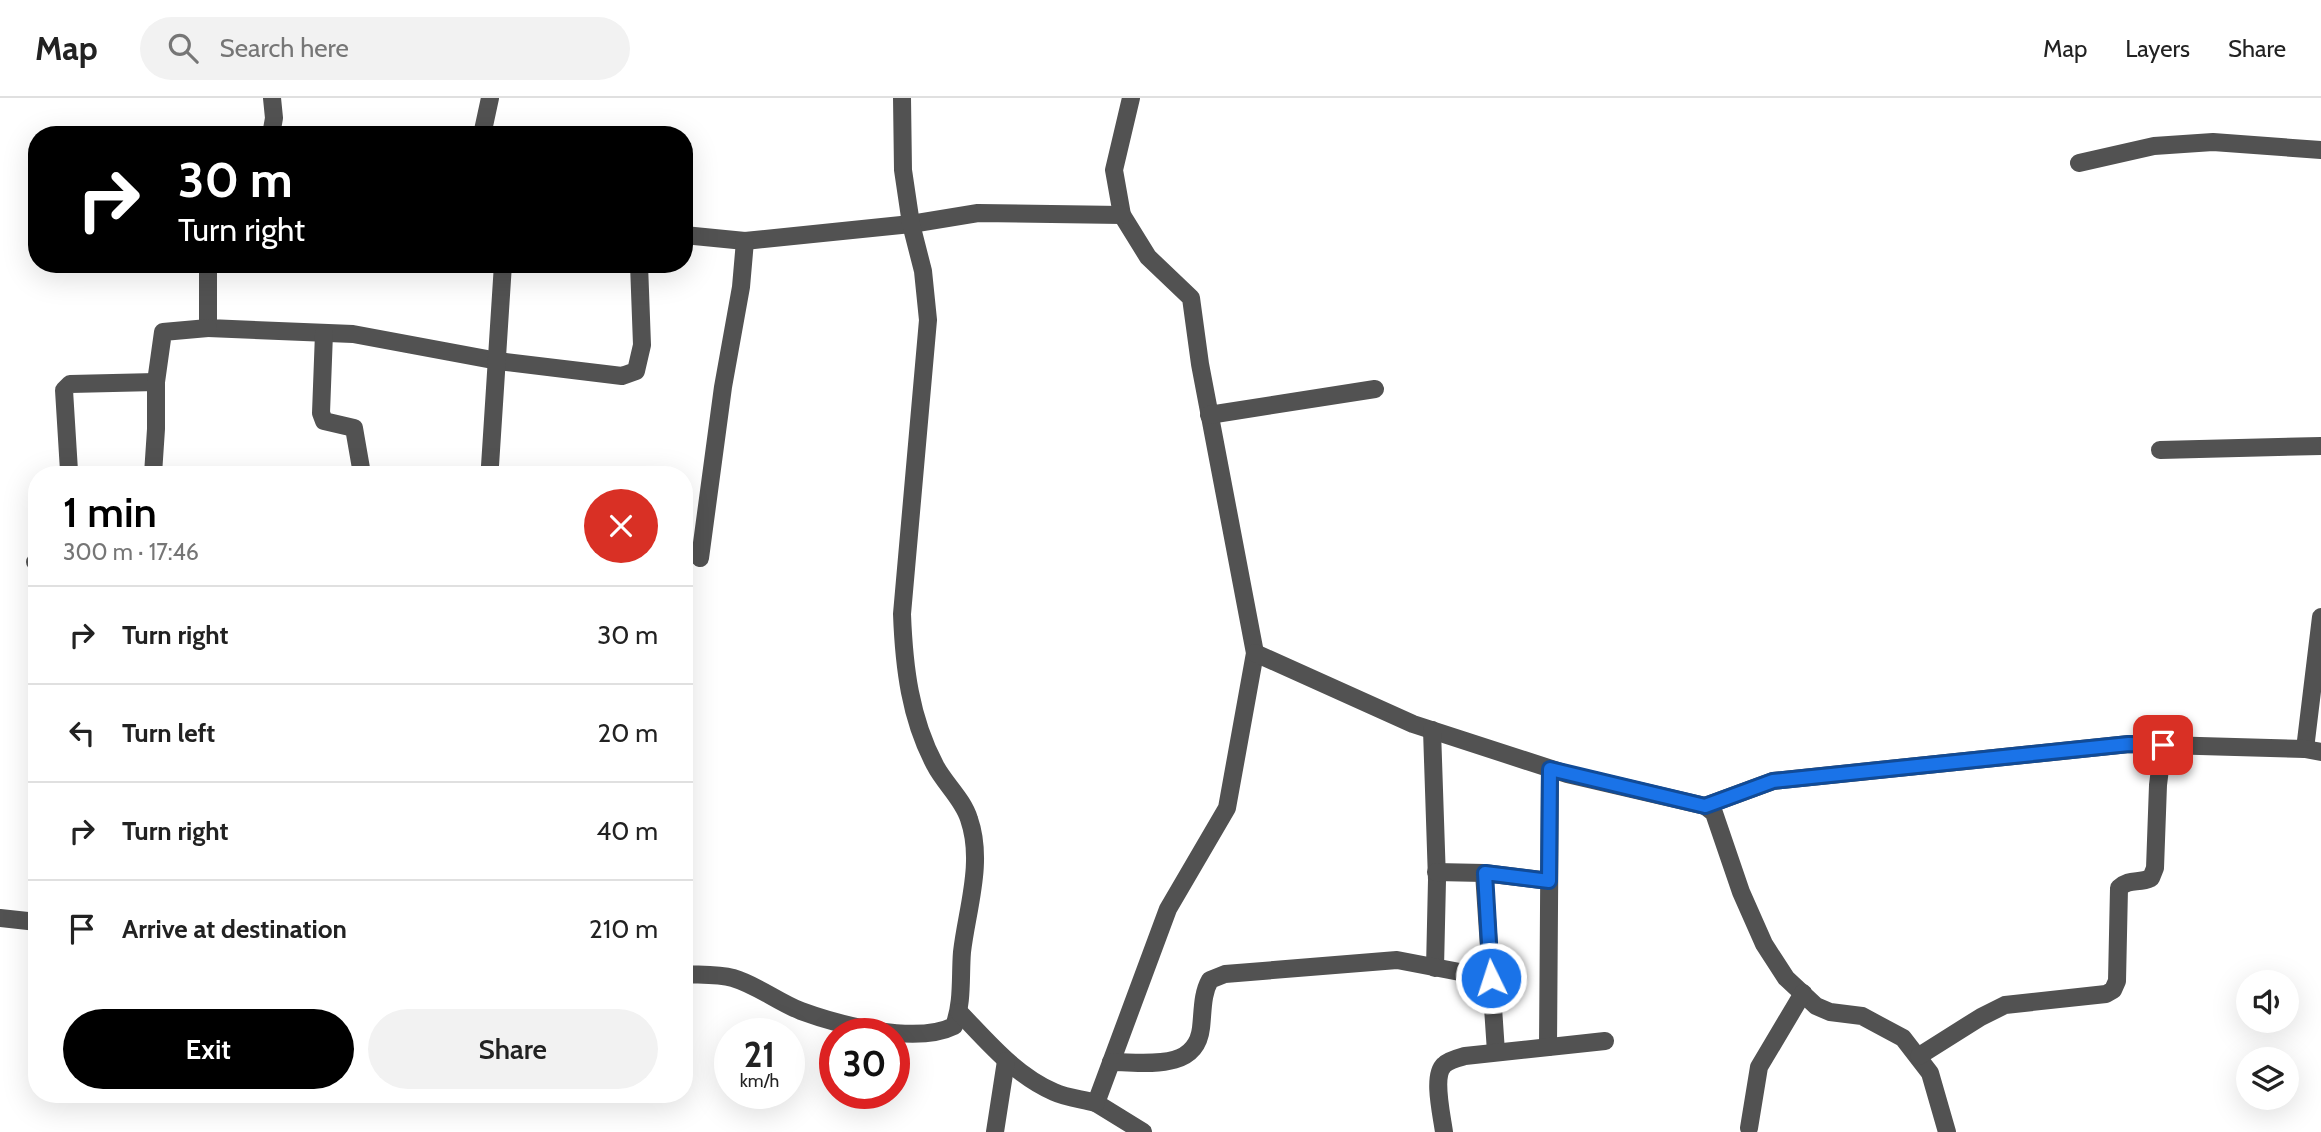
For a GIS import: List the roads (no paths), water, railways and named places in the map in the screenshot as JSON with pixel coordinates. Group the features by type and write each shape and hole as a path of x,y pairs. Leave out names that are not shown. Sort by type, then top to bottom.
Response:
{"street":[{"path":"272,98 273,126"},
{"path":"484,126 490,98"},
{"path":"693,975 733,978 801,1011 859,1029 943,1032 954,1026 959,1012 962,950 972,905 973,831 968,815 936,768 923,740 909,695 904,660 902,614 928,320 923,271 911,224 903,170 902,98"},
{"path":"1096,1102 1168,909 1227,808 1255,653 1209,415 1191,298 1148,257 1122,215 1114,170 1131,98"},
{"path":"2079,163 2154,146 2213,142 2321,150"},
{"path":"693,235 745,241 911,224 978,214 1122,215"},
{"path":"700,558 723,387 741,287 745,241"},
{"path":"208,273 208,328"},
{"path":"490,466 503,273"},
{"path":"154,466 156,382 163,332 208,328 353,334 498,361 622,376 636,371 642,345 639,273"},
{"path":"324,333 321,413 324,421 354,428 361,466"},
{"path":"69,466 64,390 71,384 156,382"},
{"path":"1209,415 1375,390"},
{"path":"2160,450 2321,446"},
{"path":"1705,806 1773,781 2129,744 2313,751 2321,617"},
{"path":"1255,653 1413,724 1550,769 1705,806 1714,813 1741,892 1764,944 1786,978 1816,1006 1830,1013 1862,1016 1903,1038 1930,1073 1947,1132"},
{"path":"1432,730 1436,968"},
{"path":"1919,1056 2005,1005 2106,994 2113,990 2117,981 2119,888 2126,882 2151,878 2155,868 2158,785 2163,745"},
{"path":"1548,1047 1550,769"},
{"path":"1436,872 1485,873 1549,881"},
{"path":"1485,873 1496,1052"},
{"path":"0,918 28,921"},
{"path":"1111,1062 1167,1062 1186,1056 1194,1050 1200,1034 1205,989 1210,980 1225,974 1396,960 1491,978"},
{"path":"1749,1128 1759,1067 1803,993"},
{"path":"959,1012 1006,1061 1033,1081 1056,1093 1096,1102 1143,1132"},
{"path":"1444,1132 1438,1085 1440,1070 1446,1063 1465,1056 1605,1041"},
{"path":"995,1132 1006,1061"},
{"path":"1112,1112 1115,1132"}]}
